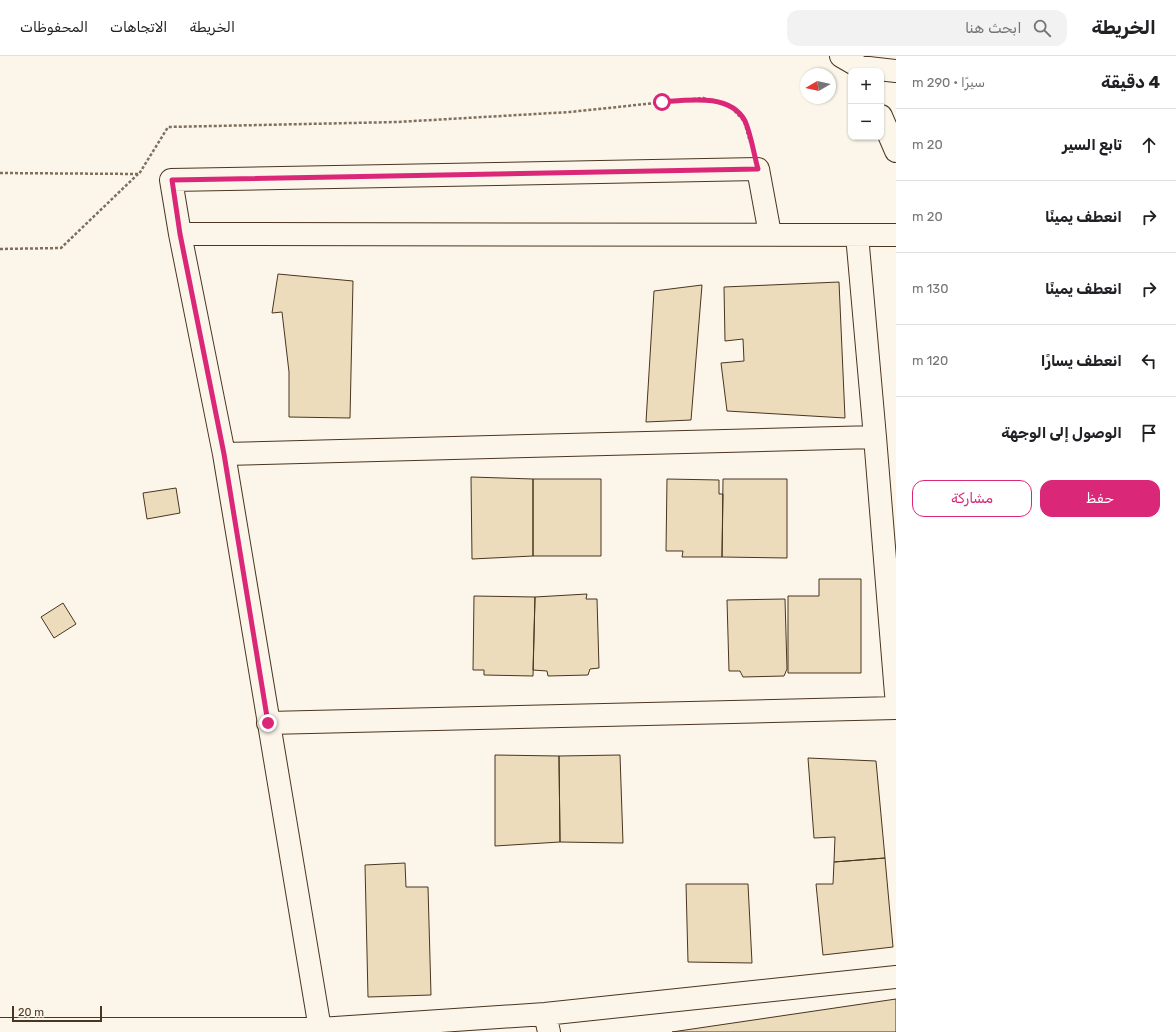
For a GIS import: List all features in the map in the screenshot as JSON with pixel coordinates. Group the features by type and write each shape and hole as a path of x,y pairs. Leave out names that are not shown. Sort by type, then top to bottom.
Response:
{"street":[{"path":"841,56 859,68"},
{"path":"884,70 896,71"},
{"path":"884,123 896,151"},
{"path":"320,1029 224,454 180,234 172,180 758,169 770,234"},
{"path":"180,234 896,235"},
{"path":"856,234 875,437 896,694"},
{"path":"224,454 875,437"},
{"path":"268,723 896,708"},
{"path":"0,1029 320,1029 547,1023 896,977"}],"path":[{"path":"0,248 61,248 139,174 168,127 404,122 570,112 703,98 730,106 744,121 758,169"},
{"path":"0,173 139,174"}],"building":[{"path":"278,274 353,281 350,418 289,417 289,372 282,312 272,313"},
{"path":"839,282 845,418 727,411 721,363 744,361 743,339 725,341 724,287"},
{"path":"702,285 691,420 646,422 654,291"},
{"path":"471,477 533,479 533,556 472,559"},
{"path":"533,479 601,479 601,556 533,556"},
{"path":"667,479 719,480 719,494 723,494 722,557 682,557 683,551 666,551"},
{"path":"723,479 787,479 787,558 722,557"},
{"path":"176,488 180,513 147,519 143,493"},
{"path":"819,579 861,579 861,673 788,673 788,596 819,596"},
{"path":"587,594 586,599 597,599 599,668 590,669 588,675 548,676 547,671 533,670 535,597"},
{"path":"474,596 535,597 533,676 484,675 484,670 473,670"},
{"path":"785,599 787,669 784,676 743,677 740,671 729,671 727,600"},
{"path":"63,603 76,624 54,638 41,617"},
{"path":"495,755 559,756 560,842 495,846"},
{"path":"620,755 623,843 560,842 559,756"},
{"path":"808,758 876,761 885,858 834,862 835,837 814,838"},
{"path":"885,858 893,947 823,955 816,884 833,884 834,862"},
{"path":"405,863 406,887 428,887 431,995 368,997 365,865"},
{"path":"686,884 748,884 752,963 688,962"},
{"path":"896,999 896,1032 672,1032"}],"route":[{"path":"268,723 224,454 180,234 172,180 758,169 744,121 730,106 703,98 662,102"}]}
